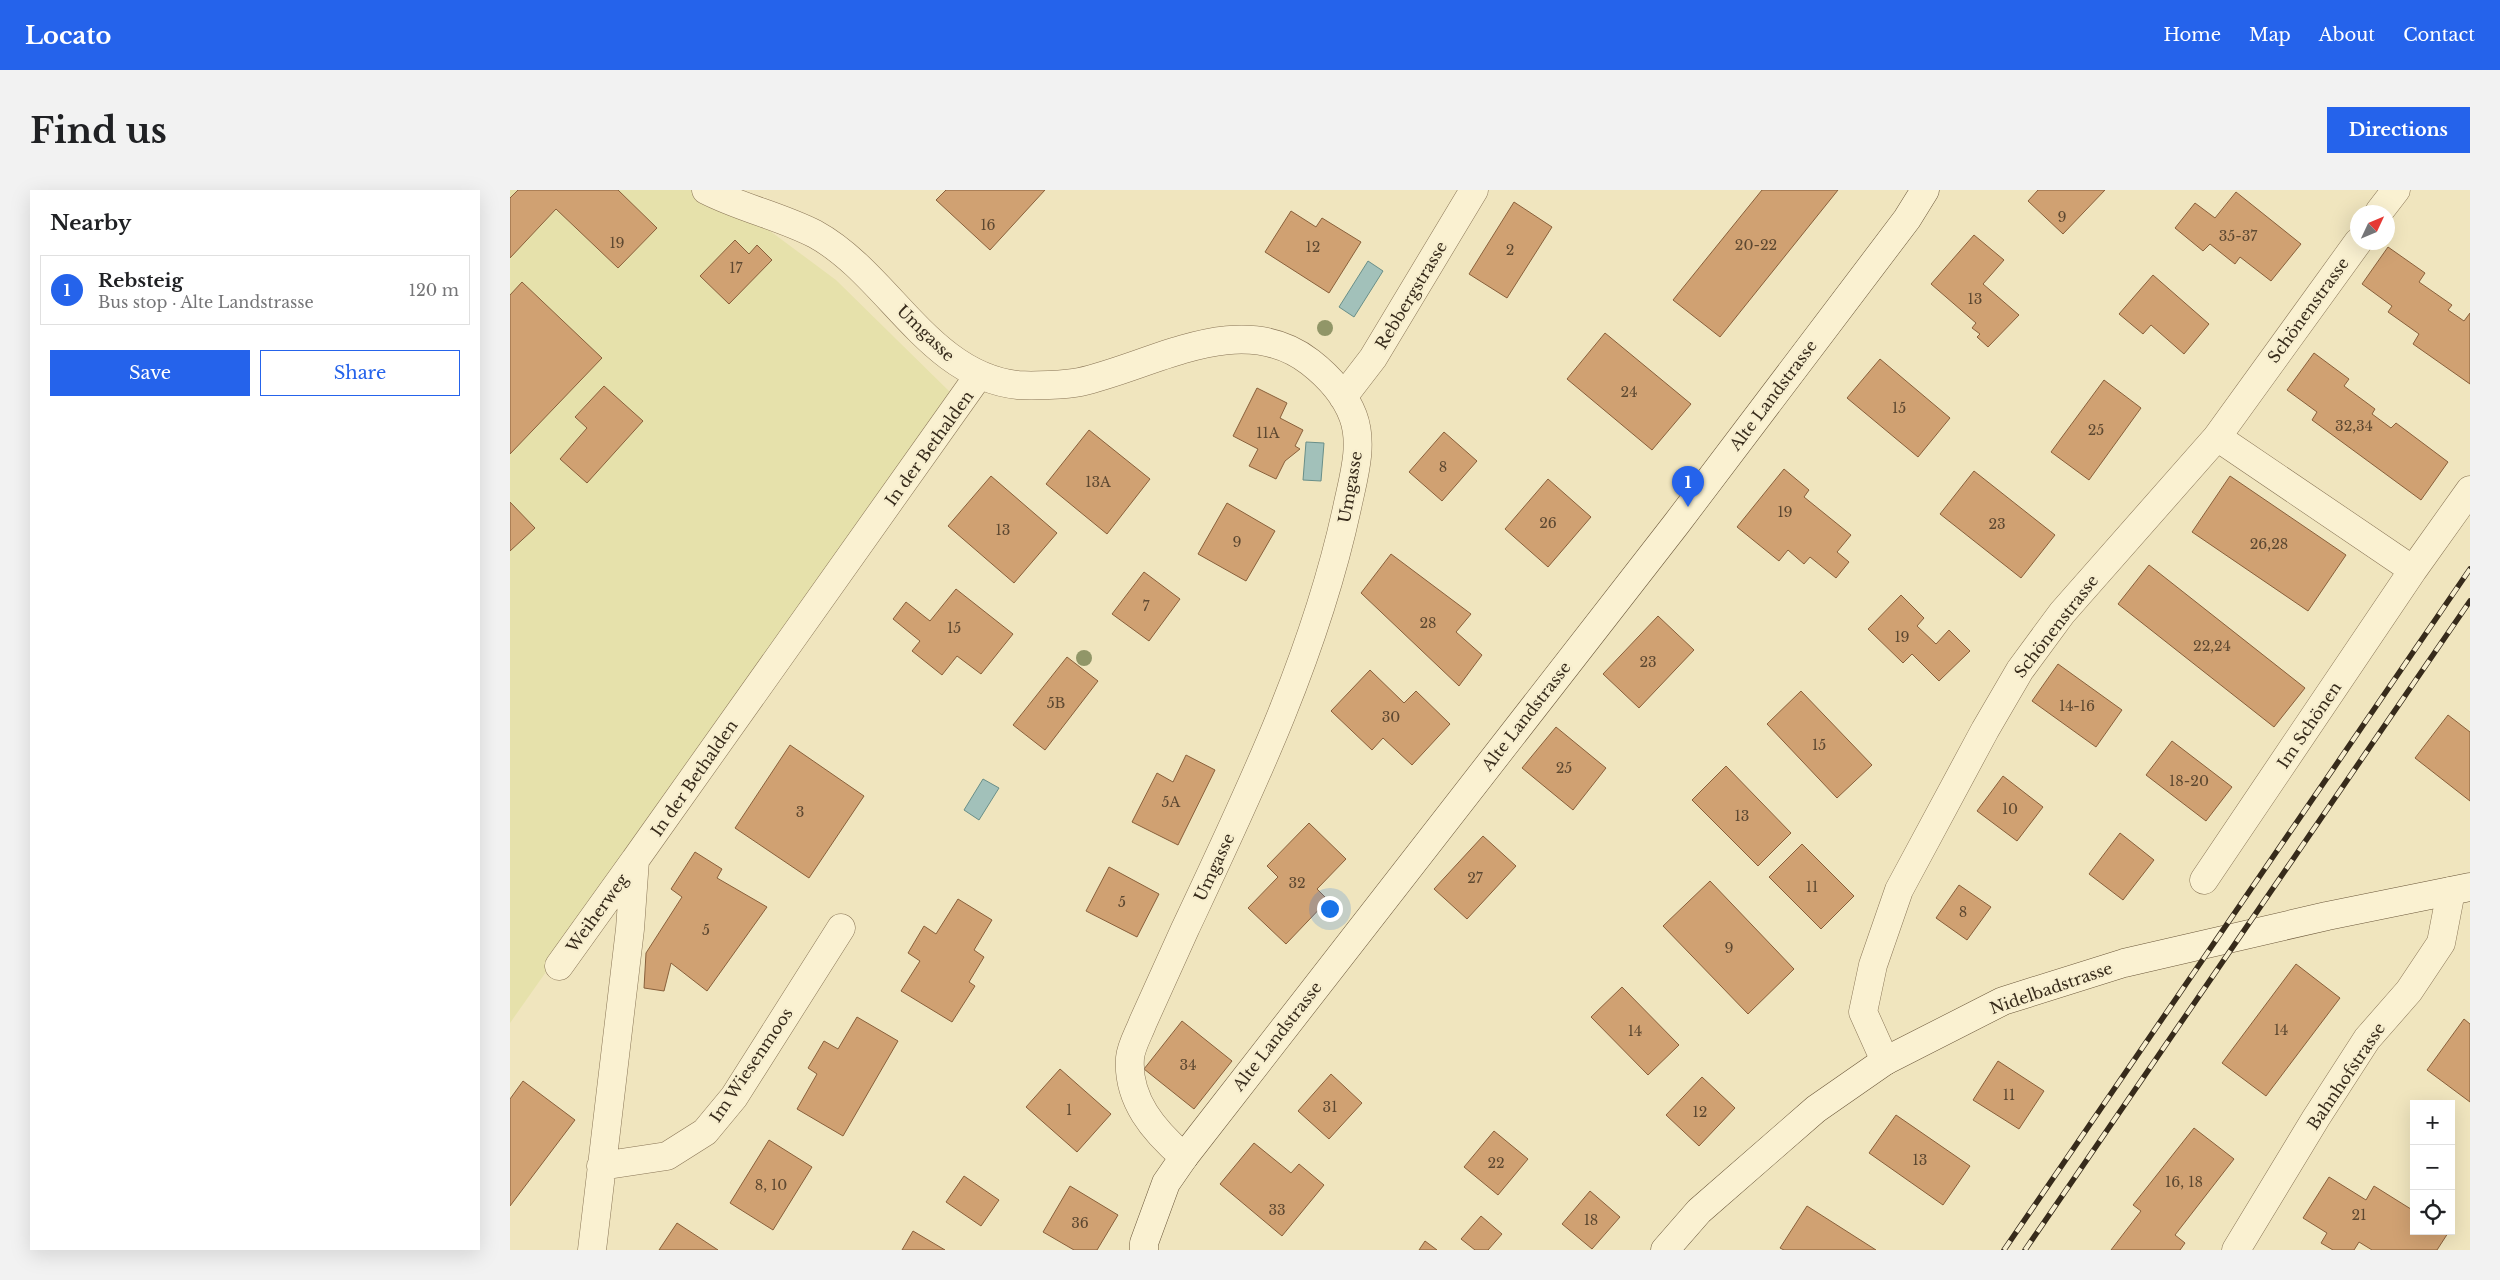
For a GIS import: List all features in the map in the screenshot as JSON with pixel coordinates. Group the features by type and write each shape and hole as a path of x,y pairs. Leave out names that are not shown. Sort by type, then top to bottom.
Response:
{"street":[{"name":"Umgasse","path":"706,190 731,202 815,234 874,281 952,360 979,375 1018,385 1076,383 1211,342 1236,338 1265,340 1284,346 1302,356 1325,373 1343,397 1354,417 1358,435 1357,464 1337,554 1295,680 1261,767 1158,989 1130,1054 1131,1073 1140,1109 1156,1130 1184,1157"},
{"name":"Rebbergstrasse","path":"1343,397 1373,358 1474,190"},
{"name":"Alte Landstrasse","path":"1144,1250 1144,1243 1166,1183 1184,1157 1677,523 1907,219 1925,190"},
{"path":"2384,205 2396,190"},
{"name":"Schönenstrasse","path":"1885,1060 1863,1012 1876,956 1900,890 1985,730 2020,670 2062,613 2217,437 2352,250"},
{"name":"In der Bethalden","path":"635,860 979,375"},
{"path":"2217,437 2413,570"},
{"name":"Im Schönen","path":"2204,880 2413,570 2470,490"},
{"path":"592,1250 630,929 635,860"},
{"name":"Weiherweg","path":"559,966 635,860"},
{"name":"Nidelbadstrasse","path":"1666,1250 1699,1211 1816,1108 1885,1060 2002,1001 2124,963 2327,916 2461,889"},
{"name":"Bahnhofstrasse","path":"2236,1250 2316,1118 2367,1039 2409,991 2441,943 2461,889"},
{"name":"Im Wiesenmoos","path":"601,1166 666,1156 705,1132 734,1097 842,928"}],"shaded area":[{"path":"510,190 715,190 836,280 953,395 510,1023"}],"water":[{"path":"1368,261 1383,271 1354,317 1339,307"},
{"path":"1306,442 1324,443 1321,481 1303,480"},
{"path":"983,779 999,788 979,820 964,810"}],"building":[{"path":"518,190 618,190 657,228 618,268 556,209 510,258 510,198"},
{"path":"946,190 1045,190 990,250 936,200"},
{"path":"1762,190 1838,190 1720,337 1673,300"},
{"path":"2038,190 2105,190 2063,234 2028,201"},
{"path":"2236,192 2301,244 2271,281 2240,257 2235,264 2210,244 2203,251 2175,228 2195,203 2215,218"},
{"path":"1514,202 1552,227 1507,298 1469,274"},
{"path":"1291,211 1316,227 1322,218 1361,242 1329,293 1265,252"},
{"path":"1974,235 2004,260 1983,284 2019,315 1988,347 1977,337 1980,334 1972,328 1976,323 1931,284"},
{"path":"735,240 749,254 757,245 772,260 729,304 700,276"},
{"path":"2386,250 2392,250 2425,273 2419,282 2452,305 2448,310 2464,321 2470,313 2470,384 2413,344 2419,334 2388,312 2392,306 2362,284"},
{"path":"2153,275 2209,324 2184,354 2151,325 2143,334 2119,314"},
{"path":"522,282 602,358 510,454 510,295"},
{"path":"1605,333 1691,404 1652,450 1567,379"},
{"path":"2314,353 2349,379 2344,386 2375,409 2372,414 2391,428 2396,423 2448,462 2421,500 2312,420 2317,412 2287,390"},
{"path":"1880,359 1950,418 1918,457 1847,398"},
{"path":"2104,380 2141,408 2089,480 2051,452"},
{"path":"604,386 643,421 587,483 560,459 587,428 575,417"},
{"path":"1257,388 1287,403 1280,418 1303,430 1295,446 1300,449 1285,461 1276,479 1249,466 1258,449 1233,436"},
{"path":"1089,430 1150,479 1107,534 1046,484"},
{"path":"1444,432 1477,461 1442,501 1409,472"},
{"path":"1784,469 1809,490 1804,497 1851,535 1837,552 1849,562 1836,578 1810,557 1804,564 1788,550 1779,561 1737,527"},
{"path":"1974,471 2055,535 2021,578 1940,514"},
{"path":"991,476 1057,533 1014,583 948,526"},
{"path":"2230,476 2346,555 2308,611 2192,532"},
{"path":"1548,479 1591,517 1548,567 1505,529"},
{"path":"510,502 535,528 510,551"},
{"path":"1227,503 1275,531 1246,581 1198,554"},
{"path":"1391,554 1471,614 1456,632 1482,655 1459,686 1361,593"},
{"path":"2149,565 2305,688 2274,727 2118,604"},
{"path":"1144,572 1180,599 1149,641 1112,614"},
{"path":"956,589 1013,634 981,674 957,656 942,675 912,651 920,641 893,619 906,602 930,621"},
{"path":"1901,595 1924,618 1917,626 1936,644 1949,630 1970,651 1939,681 1912,654 1903,663 1868,629"},
{"path":"1658,616 1694,650 1639,708 1603,674"},
{"path":"1067,657 1098,681 1045,750 1013,725"},
{"path":"2058,664 2122,710 2096,747 2032,701"},
{"path":"1370,670 1404,703 1416,691 1450,724 1412,765 1383,738 1372,750 1331,711"},
{"path":"1801,691 1872,765 1837,798 1767,724"},
{"path":"2448,715 2470,732 2470,801 2415,758"},
{"path":"1556,727 1606,768 1573,810 1522,768"},
{"path":"2172,741 2232,787 2206,821 2146,775"},
{"path":"790,745 864,796 809,878 735,828"},
{"path":"1186,755 1215,770 1178,845 1132,822 1157,773 1173,782"},
{"path":"1726,766 1791,833 1758,866 1692,800"},
{"path":"2003,776 2043,807 2017,841 1977,811"},
{"path":"1309,823 1346,859 1317,889 1328,900 1286,944 1248,908 1278,877 1267,866"},
{"path":"2120,833 2154,860 2123,900 2089,874"},
{"path":"1483,836 1516,866 1467,919 1434,889"},
{"path":"1802,844 1854,896 1821,929 1769,877"},
{"path":"695,852 722,869 717,878 767,907 707,991 671,963 664,991 644,988 646,953 682,897 671,889"},
{"path":"1109,867 1159,894 1137,937 1086,911"},
{"path":"1710,881 1794,969 1748,1014 1663,926"},
{"path":"1959,885 1991,907 1967,940 1936,918"},
{"path":"958,899 992,920 974,950 984,957 969,982 975,986 952,1022 901,991 920,961 908,953 924,926 936,934"},
{"path":"2296,964 2340,998 2266,1096 2222,1063"},
{"path":"1622,987 1679,1045 1648,1075 1591,1017"},
{"path":"857,1017 898,1041 843,1136 797,1109 817,1074 808,1068 824,1041 838,1049"},
{"path":"2464,1019 2470,1024 2470,1102 2427,1070"},
{"path":"1182,1021 1232,1061 1194,1109 1144,1069"},
{"path":"1998,1061 2044,1091 2019,1129 1973,1100"},
{"path":"1060,1069 1111,1114 1077,1152 1026,1107"},
{"path":"1331,1074 1362,1103 1329,1139 1298,1111"},
{"path":"1702,1077 1735,1108 1699,1146 1666,1115"},
{"path":"523,1081 575,1120 510,1206 510,1099"},
{"path":"1896,1115 1970,1166 1943,1205 1869,1153"},
{"path":"2194,1128 2234,1159 2175,1235 2185,1243 2180,1250 2111,1250 2141,1211 2133,1205"},
{"path":"1494,1131 1528,1159 1498,1195 1464,1167"},
{"path":"769,1140 812,1167 773,1230 730,1203"},
{"path":"1254,1143 1291,1173 1299,1164 1324,1185 1282,1236 1220,1184"},
{"path":"964,1176 999,1200 981,1226 946,1202"},
{"path":"2329,1177 2366,1200 2374,1186 2410,1208 2410,1235 2447,1235 2437,1250 2372,1250 2359,1242 2354,1250 2333,1250 2321,1243 2327,1233 2303,1218"},
{"path":"1070,1186 1118,1215 1097,1250 1074,1250 1043,1232"},
{"path":"1590,1191 1620,1217 1592,1249 1562,1224"},
{"path":"1807,1206 1876,1250 1784,1250 1780,1248"},
{"path":"1481,1216 1502,1234 1488,1250 1475,1250 1461,1239"},
{"path":"677,1223 718,1250 659,1250"},
{"path":"913,1231 945,1250 902,1250"},
{"path":"1425,1241 1437,1250 1419,1250"}],"railway":[{"path":"2004,1250 2470,569"},
{"path":"2025,1250 2470,601"}],"place":[{"name":"Rebsteig","path":"1688,507"}]}
